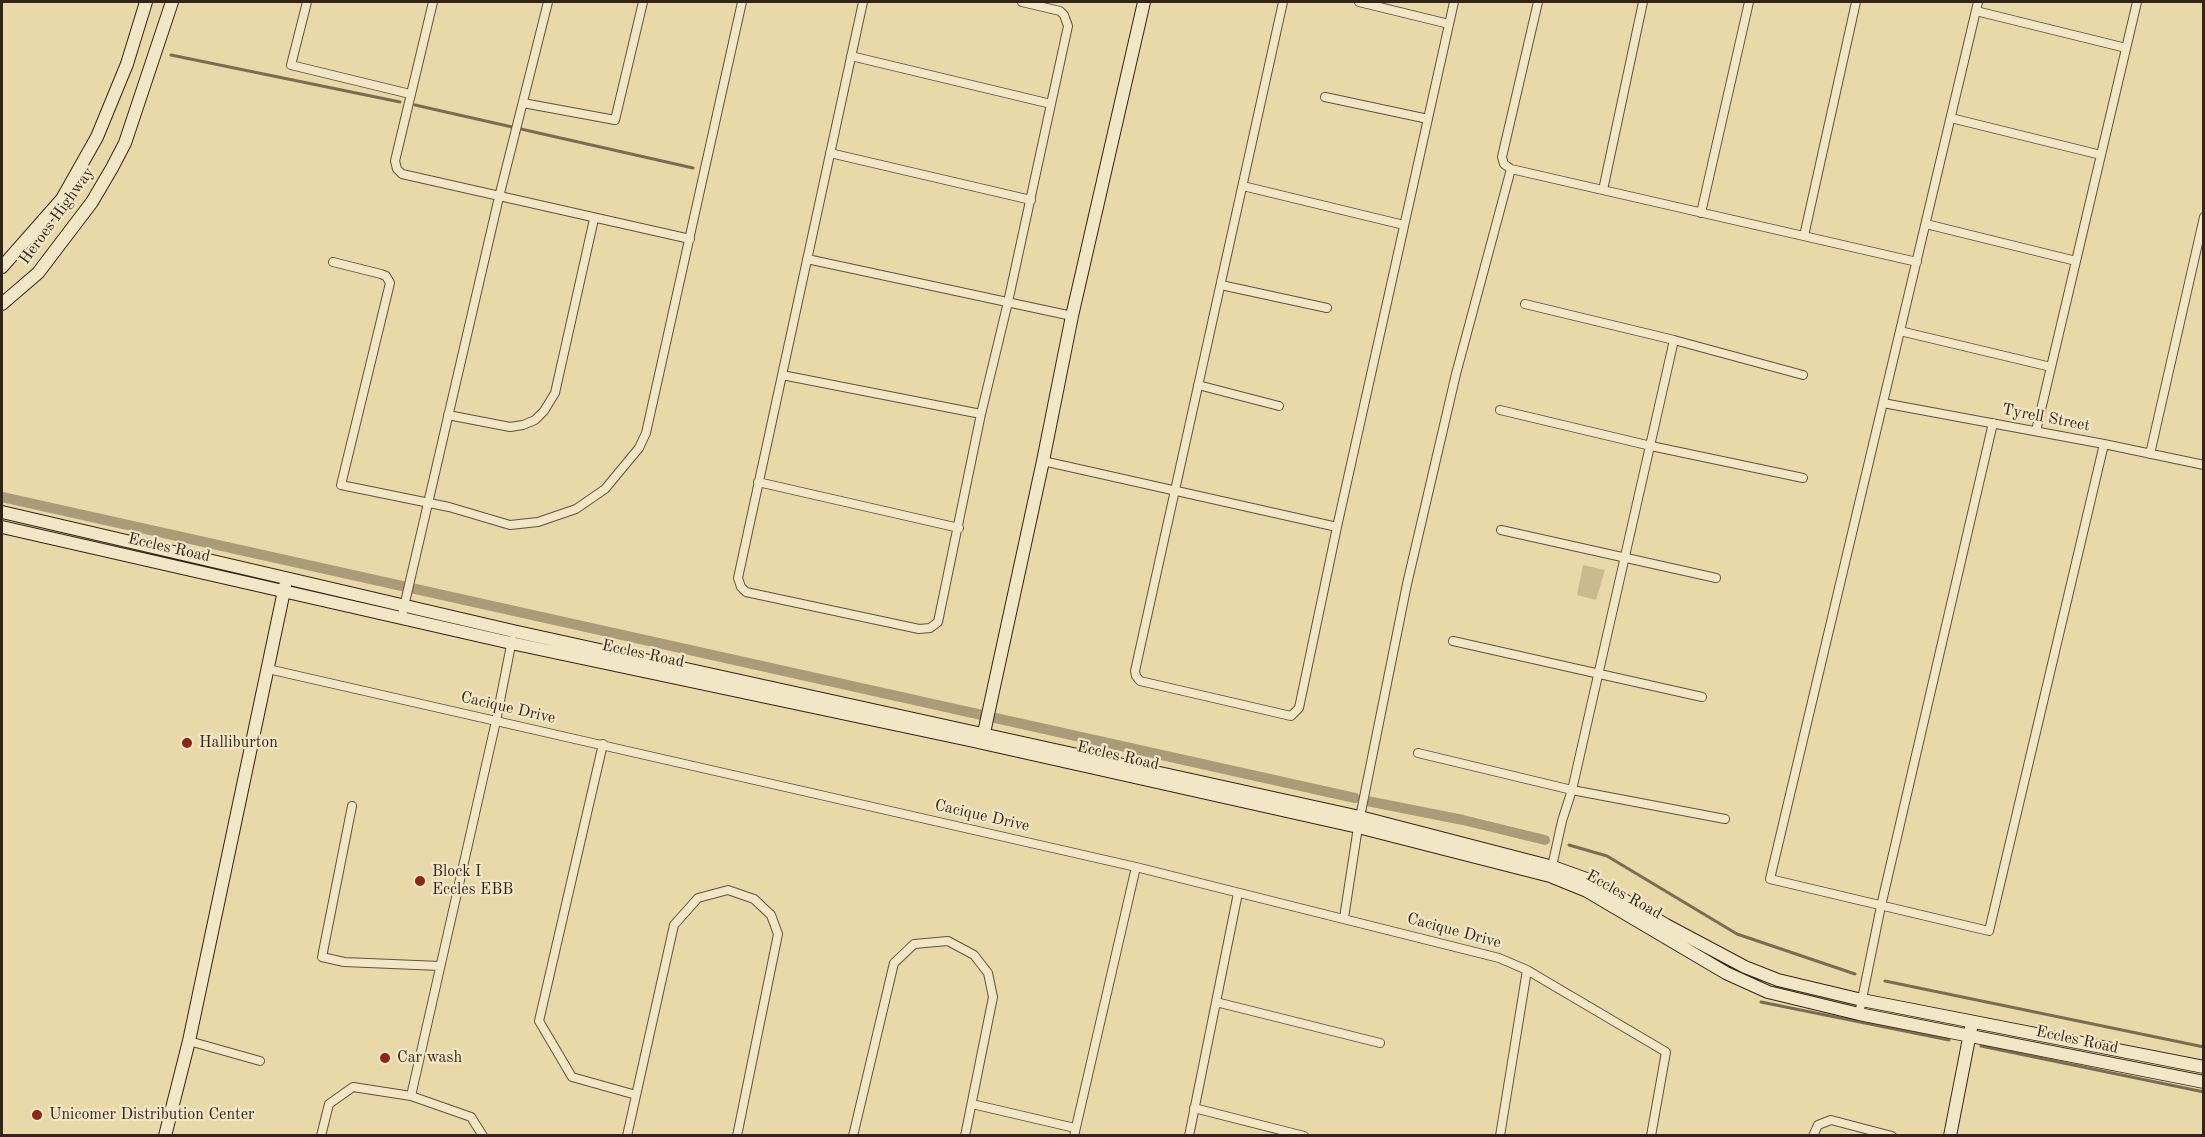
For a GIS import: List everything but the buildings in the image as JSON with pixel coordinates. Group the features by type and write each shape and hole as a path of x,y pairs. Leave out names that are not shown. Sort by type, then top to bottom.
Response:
{"street":[{"name":"Heroes Highway","path":"2,267 62,199 97,137 127,64 146,2"},
{"name":"Heroes Highway","path":"2,304 38,273 92,202 112,168 125,143 172,2"},
{"path":"307,2 291,64 410,94"},
{"path":"433,2 395,161 397,169 409,176 690,239"},
{"path":"403,611 499,197 549,2"},
{"path":"523,103 615,120 643,2"},
{"path":"333,262 381,274 386,276 390,283 341,485 449,507 510,525 551,519 576,509 606,489 639,448 646,433 742,2"},
{"path":"863,2 738,578 741,587 746,592 919,629 930,628 938,622 981,414 1008,302 1068,26 1060,11 1022,2"},
{"path":"982,738 1043,461 1072,316 1144,2"},
{"path":"1283,2 1135,672 1140,681 1146,683 1291,716 1299,708 1454,2"},
{"path":"1359,2 1449,24"},
{"path":"1538,2 1503,157 1504,164 1510,168 1917,262"},
{"path":"1603,190 1643,2"},
{"path":"1701,213 1749,2"},
{"path":"1804,236 1856,2"},
{"path":"1978,2 1770,879 1989,931 2104,444"},
{"path":"2036,431 2137,2"},
{"path":"1976,11 2126,48"},
{"path":"851,56 1051,104"},
{"path":"1325,97 1428,119"},
{"path":"1951,118 2101,155"},
{"path":"830,153 1030,200"},
{"path":"1344,918 1359,822 1407,585 1456,374 1510,168"},
{"path":"1243,186 1404,225"},
{"path":"2150,454 2204,217"},
{"path":"448,415 510,427 535,420 544,411 555,393 594,219"},
{"path":"1926,224 2076,261"},
{"path":"807,259 1072,316"},
{"path":"1221,285 1327,308"},
{"path":"1525,304 1674,340 1803,375"},
{"path":"1900,331 2051,367"},
{"path":"1551,872 1599,675 1674,340"},
{"path":"782,375 981,414"},
{"path":"1198,385 1279,405"},
{"name":"Tyrell Street","path":"1883,403 2204,465"},
{"path":"1500,410 1651,446 1803,478"},
{"path":"1859,1014 1881,906 1993,423"},
{"path":"1043,461 1337,527"},
{"path":"759,482 959,528"},
{"name":"Eccles Road","path":"2,512 286,585"},
{"name":"Eccles Road","path":"2,527 286,585 512,637 1359,822 1592,881 1666,925 1745,967 1778,980 1862,1000 2204,1067"},
{"path":"1501,530 1716,578"},
{"path":"165,1136 189,1041 286,585"},
{"path":"411,1096 496,721 512,637"},
{"path":"1453,641 1702,698"},
{"name":"Cacique Drive","path":"268,669 1136,867 1499,958 1527,970 1666,1052 1652,1136"},
{"path":"603,744 539,1021 572,1077 636,1095"},
{"path":"1418,753 1572,790 1725,819"},
{"path":"352,806 322,957 344,962 440,966"},
{"path":"972,1104 1075,1132 1136,867"},
{"name":"Eccles Road","path":"1551,872 1747,984 1768,992 1859,1014 2204,1082"},
{"path":"627,1136 674,925 699,898 728,890 754,898 771,915 778,934 737,1136"},
{"path":"1189,1136 1238,893"},
{"path":"853,1136 894,963 914,944 948,941 974,955 988,973 993,997 965,1136"},
{"path":"1500,1136 1527,970"},
{"path":"1216,1002 1380,1043"},
{"path":"1950,1136 1973,1021"},
{"path":"189,1041 260,1061"},
{"path":"321,1136 329,1104 353,1087 411,1096 471,1117 483,1136"},
{"path":"1194,1108 1304,1136"},
{"path":"1813,1136 1818,1125 1831,1120 1892,1136"}],"shaded area":[{"path":"1583,565 1605,570 1596,600 1577,595"}],"waterway":[{"path":"171,55 400,102"},
{"path":"415,105 693,168"},
{"path":"2,497 1355,798"},
{"path":"1367,801 1463,820 1545,840"},
{"path":"1569,845 1607,856 1737,934 1855,974"},
{"path":"1885,981 2204,1047"},
{"path":"1761,1002 1949,1040"},
{"path":"1981,1046 2204,1092"}],"place":[{"name":"Halliburton","path":"187,743"},
{"name":"Block I Eccles EBB","path":"420,881"},
{"name":"Car wash","path":"385,1058"},
{"name":"Unicomer Distribution Center","path":"37,1115"}]}
